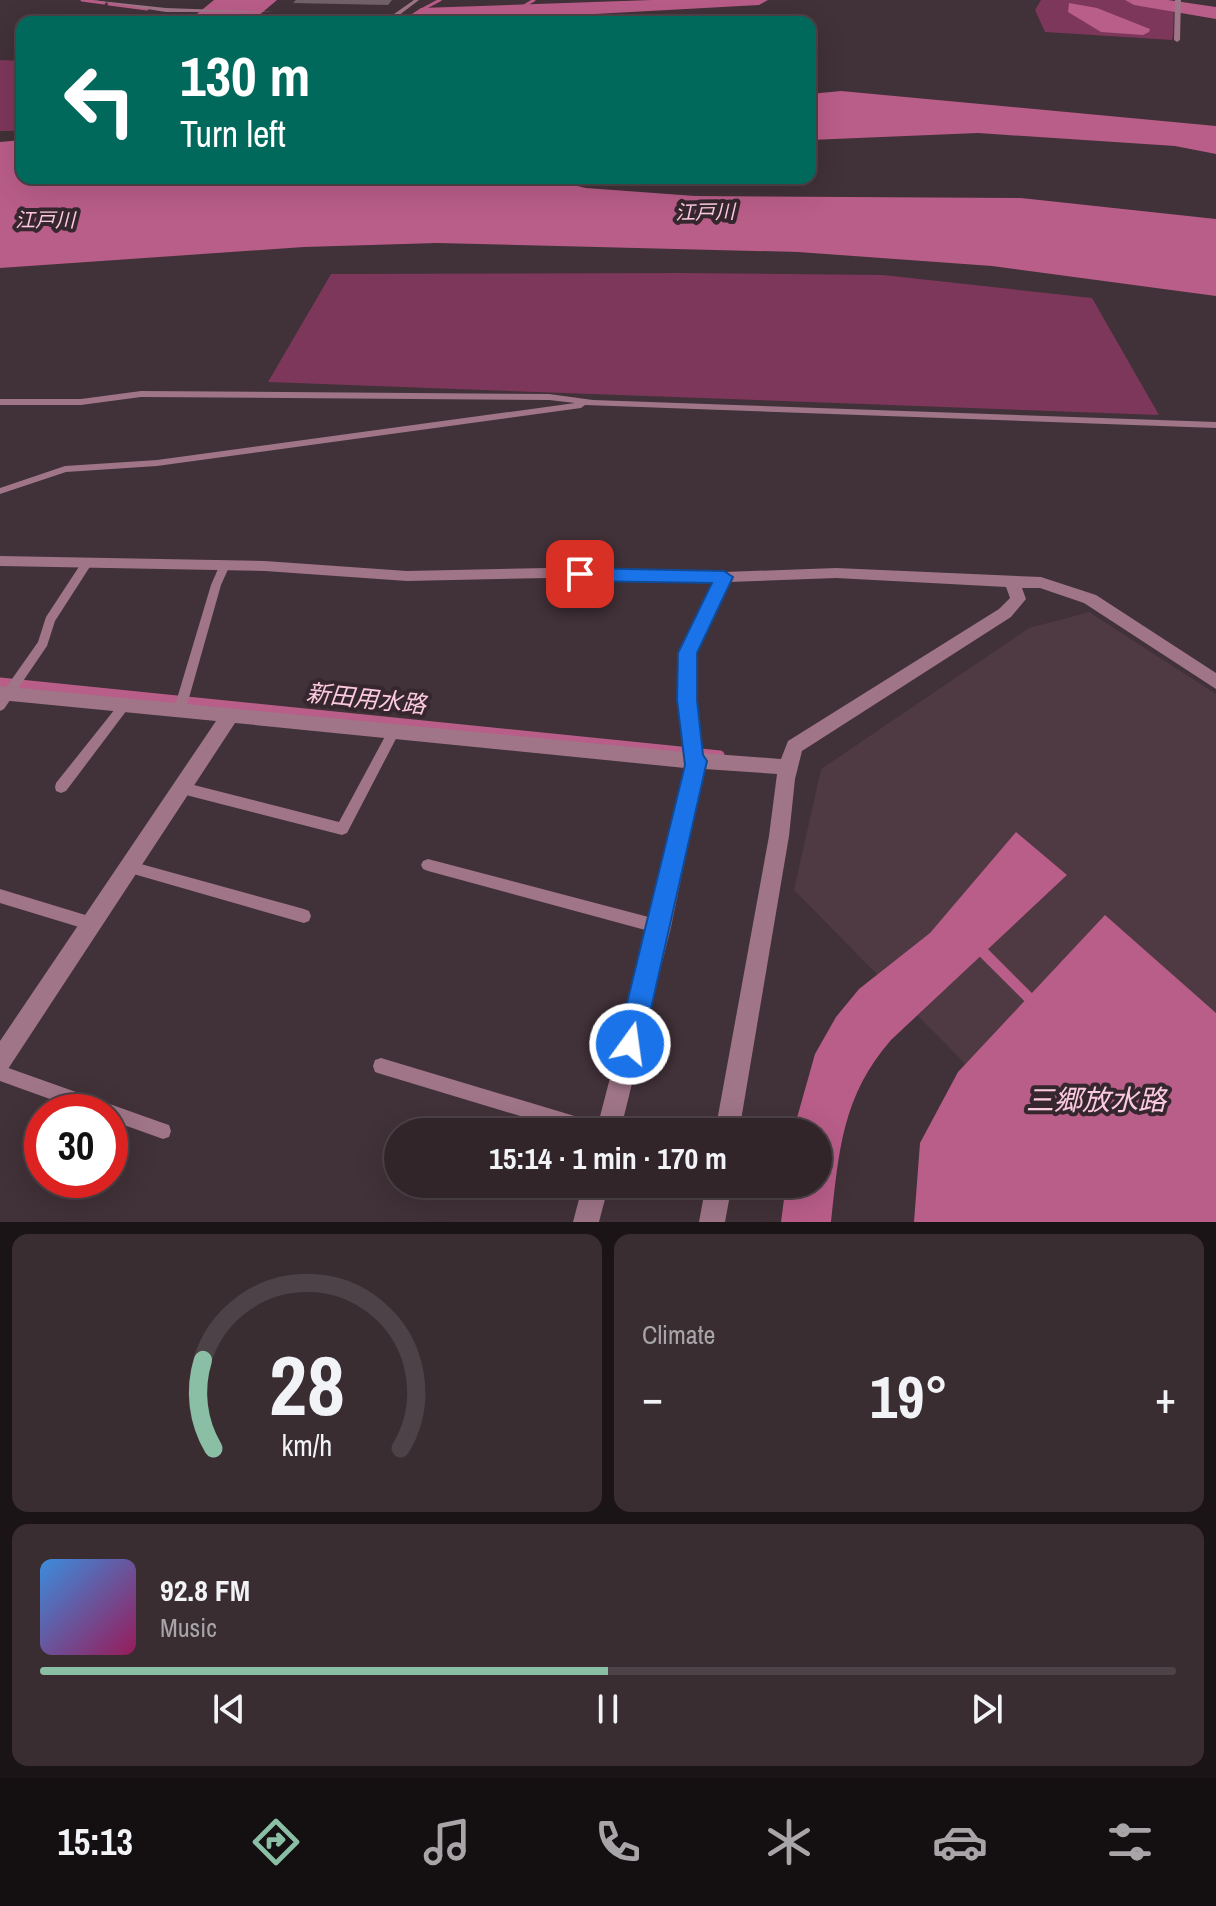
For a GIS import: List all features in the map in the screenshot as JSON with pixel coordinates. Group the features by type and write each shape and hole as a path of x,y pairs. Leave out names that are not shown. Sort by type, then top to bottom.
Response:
{"street":[{"path":"94,0 198,11 271,12"},
{"path":"189,10 201,0"},
{"path":"1177,40 1178,5"},
{"path":"0,561 225,565 407,576 548,573 724,577 836,573 1058,586 1090,599 1216,682"},
{"path":"612,1118 660,927 695,761 687,700 687,653 724,577"},
{"path":"729,1118 779,833 786,767 794,746 1005,613 1018,599 1012,582"},
{"path":"3,698 786,767"},
{"path":"0,1061 229,717"},
{"path":"586,1222 592,1198"},
{"path":"712,1222 716,1198"}],"lane":[{"path":"396,15 417,0"},
{"path":"0,402 81,402 141,394 549,397 593,403 786,407 1216,425"},
{"path":"0,491 65,469 157,463 593,403"},
{"path":"3,698 43,643 50,620 88,562"},
{"path":"179,712 216,585 225,565"},
{"path":"61,787 123,707"},
{"path":"182,788 342,829 393,733"},
{"path":"428,865 660,927"},
{"path":"130,867 304,916"},
{"path":"0,896 92,924"},
{"path":"381,1066 554,1118"},
{"path":"0,1073 59,1094"},
{"path":"128,1118 163,1131"}],"shaded area":[{"path":"1041,0 1129,0 1174,7 1172,40 1045,32 1035,10"},
{"path":"0,60 16,61 16,131 0,131"},
{"path":"331,274 883,275 1092,298 1159,415 268,382"},
{"path":"1089,612 1216,694 1216,1222 1121,1222 794,890 821,769 1029,628"}],"water":[{"path":"214,0 277,0 258,16 194,16"},
{"path":"1069,3 1097,8 1150,29 1149,32 1143,35 1101,32 1068,12"},
{"path":"841,91 1216,126 1216,154 1175,146 978,133 816,140 816,93"},
{"name":"江戸川","path":"16,141 16,184 571,184 586,188 695,196 1021,198 1216,219 1216,296 992,266 798,252 437,243 304,247 0,268 0,142"},
{"path":"1016,832 1067,875 891,1040 875,1061 862,1082 846,1125 831,1222 781,1222 784,1198 832,1198 832,1118 797,1118 815,1054 836,1017 859,989 930,933"},
{"name":"三郷放水路","path":"1105,915 1216,1013 1216,1222 914,1222 920,1143 958,1072"}],"building":[{"path":"296,0 392,0 388,5 293,3"}],"waterway":[{"path":"82,0 104,3"},
{"path":"421,10 440,0"},
{"path":"519,9 534,0"},
{"path":"421,14 759,0"},
{"path":"1134,0 1216,13"},
{"path":"109,4 147,9"},
{"name":"新田用水路","path":"0,682 720,755"},
{"path":"977,946 1035,1004"}],"route":[{"path":"580,574 724,577 687,653 687,700 693,761 696,761 660,927 630,1044"}]}
